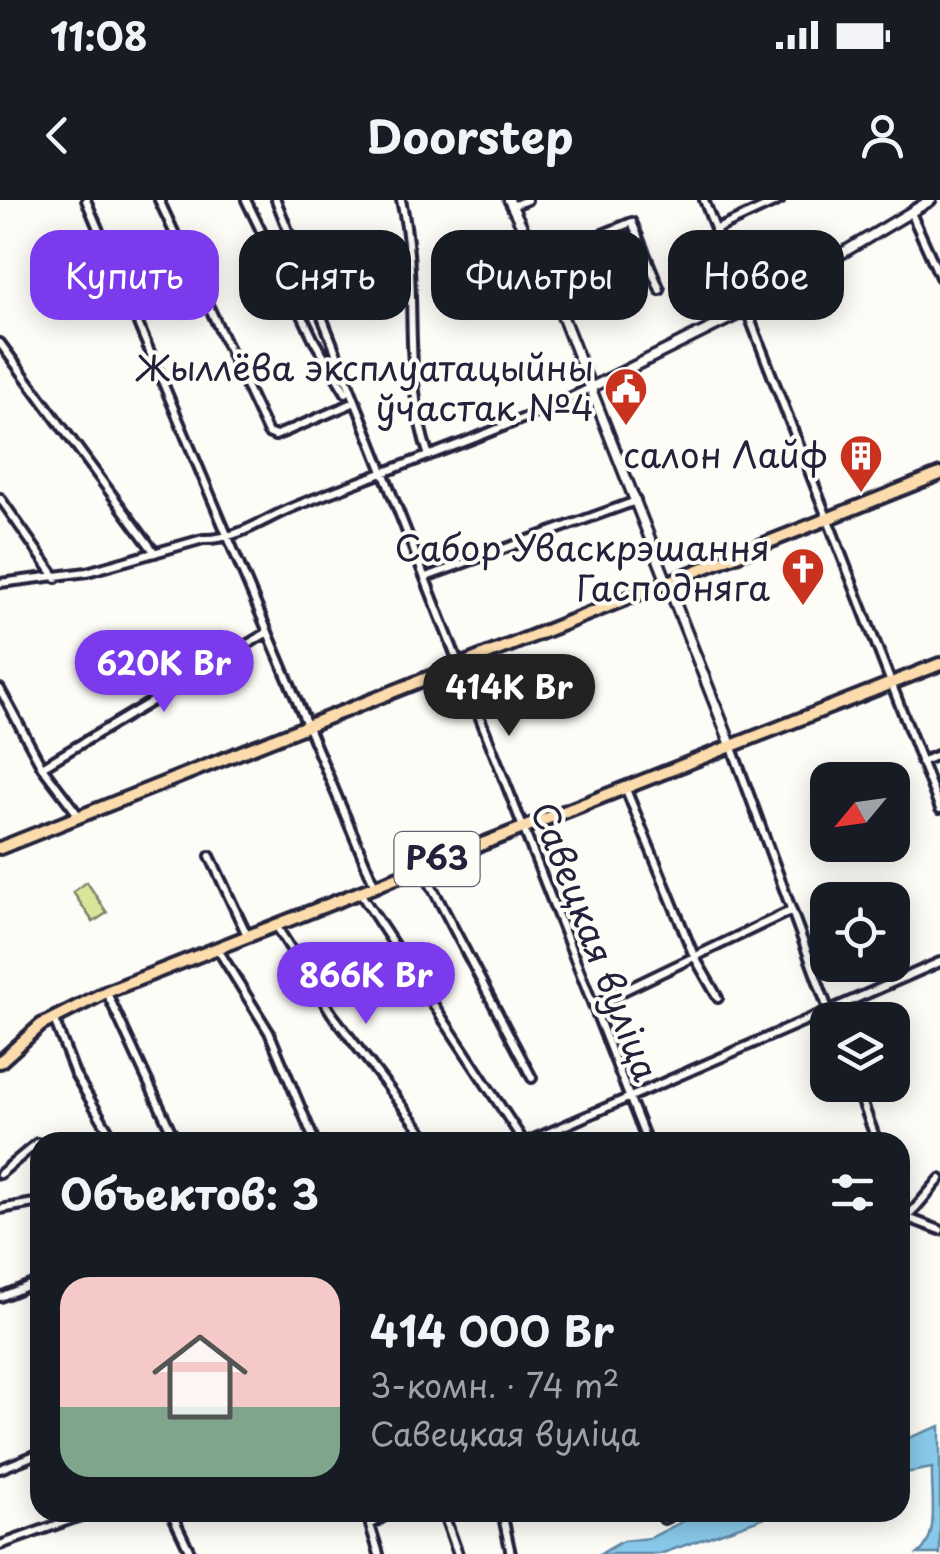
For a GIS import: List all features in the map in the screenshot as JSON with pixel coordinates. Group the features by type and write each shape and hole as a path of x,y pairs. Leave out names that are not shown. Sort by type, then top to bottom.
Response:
{"main road":[{"path":"2,845 940,474"},
{"name":"Р63","path":"0,1062 53,1018 106,992 420,865 940,664"}],"street":[{"path":"86,200 374,884"},
{"path":"159,200 268,433 275,436 353,403 315,342 246,200"},
{"name":"Савецкая вуліца","path":"276,200 643,1132"},
{"path":"401,200 413,291 417,396 429,456"},
{"path":"523,230 510,203 527,200"},
{"path":"704,200 715,230 780,200"},
{"path":"844,254 931,200"},
{"path":"912,214 940,277"},
{"path":"612,230 632,222 635,230"},
{"path":"648,261 660,290"},
{"path":"562,320 670,582 825,1002"},
{"path":"0,583 56,578 203,539 227,540 296,506 384,476 590,388 727,320"},
{"path":"751,320 940,809"},
{"path":"0,343 155,553"},
{"path":"0,498 56,578"},
{"path":"426,577 636,500"},
{"path":"42,767 268,632"},
{"path":"0,689 42,767 80,817"},
{"path":"921,762 940,754"},
{"path":"625,786 694,956 718,998"},
{"path":"210,856 247,935"},
{"path":"420,865 532,1078"},
{"path":"359,890 519,1132"},
{"path":"594,1005 790,911"},
{"path":"275,924 332,1014 422,1132"},
{"path":"217,948 269,1032 311,1132"},
{"path":"847,1002 940,962"},
{"path":"106,992 171,1132"},
{"path":"53,1018 75,1074 109,1132"},
{"path":"549,1132 810,1018"},
{"path":"862,1102 873,1132"},
{"path":"0,1174 30,1149"},
{"path":"910,1209 940,1179"},
{"path":"0,1209 30,1204"},
{"path":"910,1219 940,1230"},
{"path":"0,1297 30,1286"},
{"path":"0,1469 30,1457"},
{"path":"4,1554 0,1545 64,1522"},
{"path":"175,1522 191,1554"},
{"path":"376,1522 370,1526 379,1554"},
{"path":"447,1522 458,1554"},
{"path":"504,1522 511,1554"}],"green space":[{"path":"87,882 107,913 93,922 73,892"}],"water":[{"path":"940,1426 940,1554 918,1554 932,1527 932,1468 910,1472 910,1437"},
{"path":"681,1522 751,1522 660,1554 600,1554 623,1541 650,1538"}],"place":[{"name":"Жыллёва эксплуатацыйны ўчастак №4","path":"626,427"},
{"name":"салон Лайф","path":"861,494"},
{"name":"Сабор Уваскрэшання Гасподняга","path":"803,607"}]}
